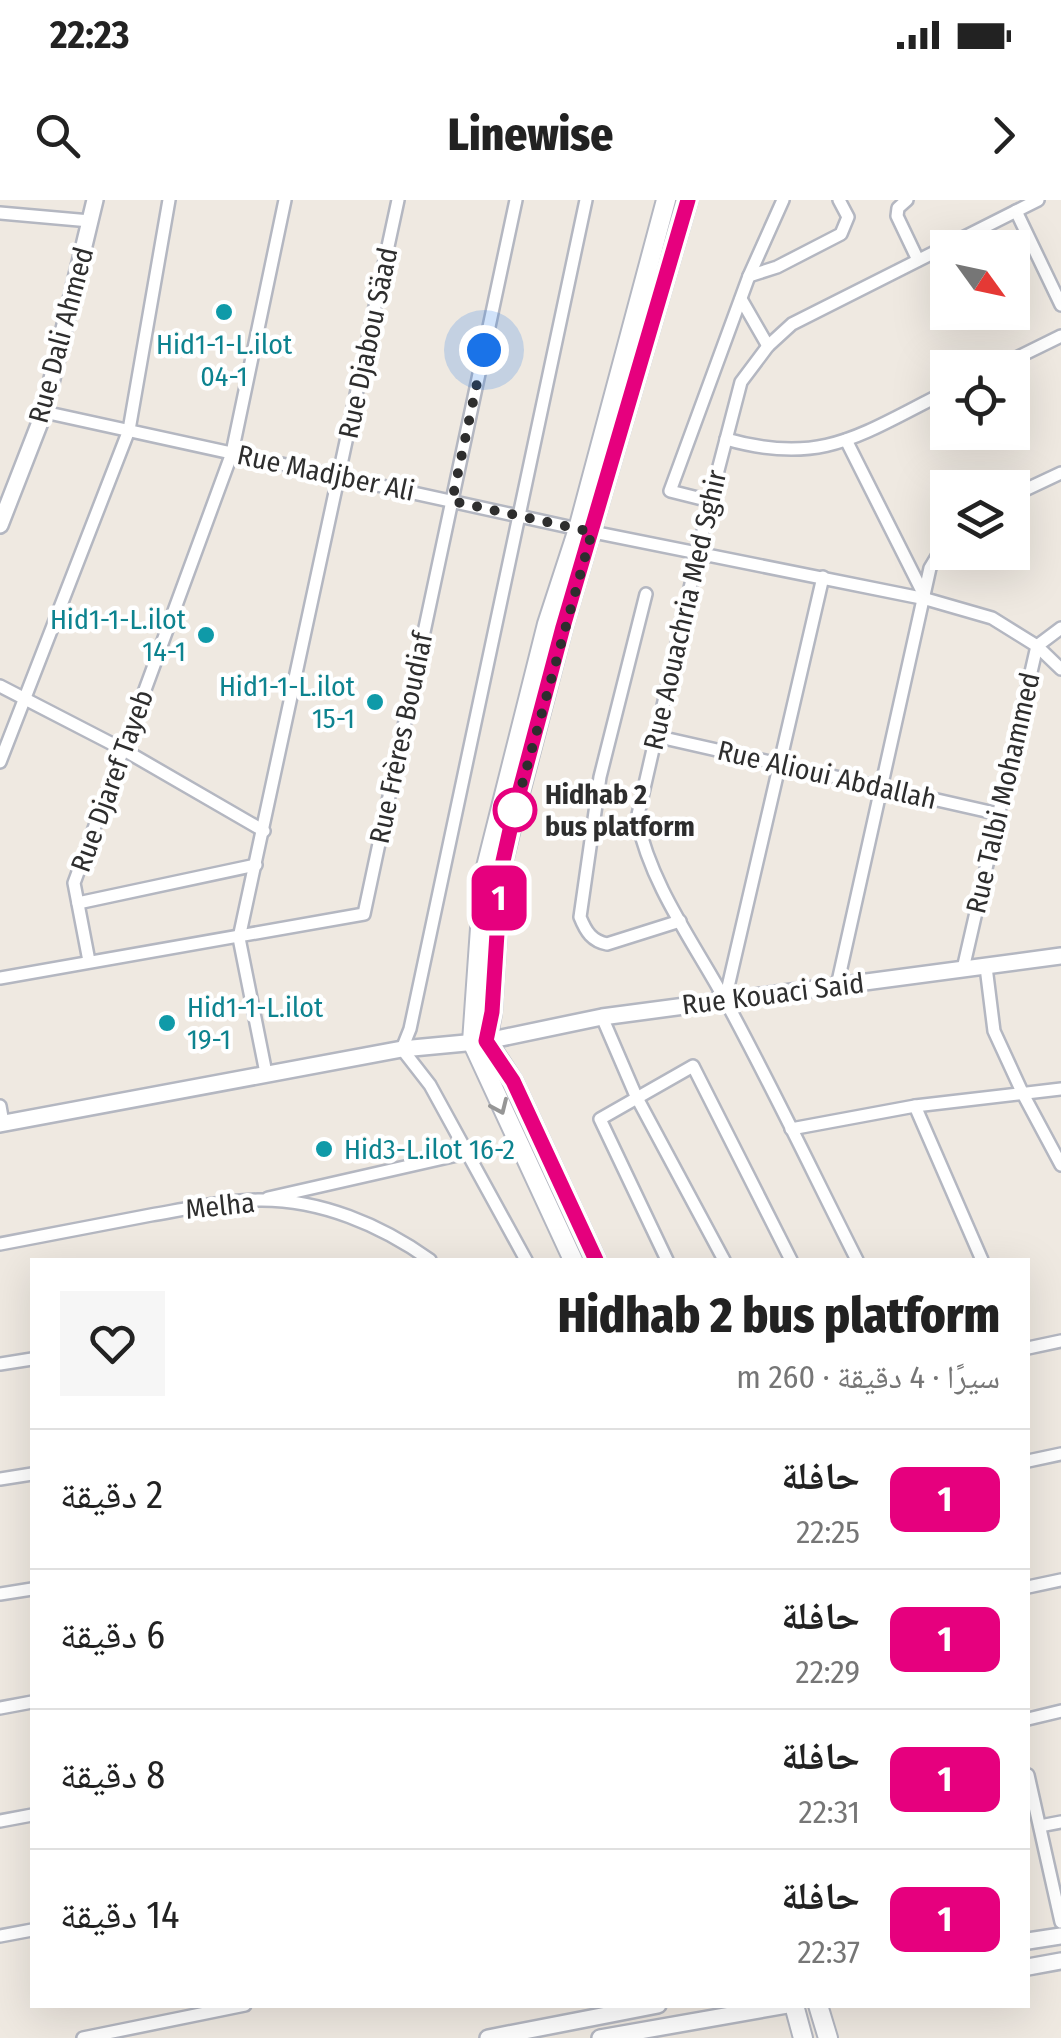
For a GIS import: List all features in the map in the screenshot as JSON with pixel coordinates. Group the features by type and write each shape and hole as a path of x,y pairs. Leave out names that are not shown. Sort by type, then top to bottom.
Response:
{"main road":[{"path":"585,530 666,200"},
{"path":"571,1258 479,1041 486,867 547,624 585,530 688,200"},
{"path":"479,1041 513,1081 595,1258"},
{"path":"791,2008 804,2038"},
{"path":"819,2008 828,2038"}],"street":[{"name":"Rue Dali Ahmed","path":"0,525 44,412 95,200"},
{"path":"0,762 129,430 170,200"},
{"name":"Rue Djaref Tayeb","path":"89,961 74,883 232,452 286,200"},
{"name":"Rue Djabou Säad","path":"266,1073 239,938 398,200"},
{"name":"Rue Frères Boudiaf","path":"0,978 364,914 516,200"},
{"path":"525,1258 430,1086 402,1049 410,1029 586,200"},
{"path":"710,501 670,491 749,276 784,200"},
{"path":"749,276 777,267 841,234 848,217 839,200"},
{"path":"907,200 898,208 898,216 918,260"},
{"name":"Rue Aouachria Med Sghir","path":"855,1258 725,1000 658,883 642,847 636,820 741,382 768,346 792,324 1038,200"},
{"path":"1016,211 1061,305"},
{"path":"0,213 90,222"},
{"path":"741,299 768,346"},
{"path":"1030,351 1061,336"},
{"path":"726,439 792,452 832,446 930,400"},
{"name":"Rue Madjber Ali","path":"44,412 585,530 926,599 992,618 1037,646 1061,668"},
{"path":"846,440 926,599"},
{"path":"1030,488 1061,473"},
{"path":"838,986 930,568"},
{"path":"725,1000 822,577"},
{"path":"646,594 600,777 580,918 597,942 607,944 680,921"},
{"name":"Rue Talbi Mohammed","path":"962,970 1037,646 1061,628"},
{"path":"0,686 124,750 264,831"},
{"name":"Rue Alioui Abdallah","path":"655,736 999,814"},
{"path":"78,903 256,865"},
{"name":"Rue Kouaci Said","path":"2,1124 266,1073 402,1049 479,1041 602,1017 1061,956"},
{"path":"986,966 994,1031 1061,1165"},
{"path":"602,1017 636,1096 723,1258"},
{"path":"665,1258 600,1119 693,1066 790,1258"},
{"path":"791,1128 915,1106 1061,1089"},
{"path":"0,1106 2,1124"},
{"path":"915,1106 981,1258"},
{"path":"259,1200 466,1153"},
{"name":"Melha","path":"0,1244 191,1208 259,1200 355,1217 402,1240 427,1258"},
{"path":"1030,1348 1061,1341"},
{"path":"0,1364 30,1359"},
{"path":"1030,1461 1061,1454"},
{"path":"0,1480 30,1474"},
{"path":"1030,1587 1061,1580"},
{"path":"0,1594 30,1589"},
{"path":"0,1708 30,1702"},
{"path":"1030,1719 1061,1711"},
{"path":"1030,1784 1061,1922"},
{"path":"0,1821 30,1815"},
{"path":"1040,1826 1061,1822"},
{"path":"0,1936 30,1930"},
{"path":"1030,1941 1061,1936"},
{"path":"1030,1966 1061,1961"},
{"path":"83,2038 230,2008"},
{"path":"488,2038 562,2031 604,2008"},
{"path":"581,2020 643,2008"},
{"path":"600,2038 773,2008"}],"bus line":[{"name":"1","path":"595,1258 513,1081 486,1041 492,1012 501,870 563,627 688,200"}],"place":[{"name":"Hid1-1-L.ilot 04-1","path":"224,312"},
{"name":"Hid1-1-L.ilot 14-1","path":"206,635"},
{"name":"Hid1-1-L.ilot 15-1","path":"375,702"},
{"name":"Hidhab 2 bus platform","path":"515,810"},
{"name":"Hid1-1-L.ilot 19-1","path":"167,1023"},
{"name":"Hid3-L.ilot 16-2","path":"324,1149"}],"route":[{"path":"484,350 452,501 592,532 515,810"}]}
